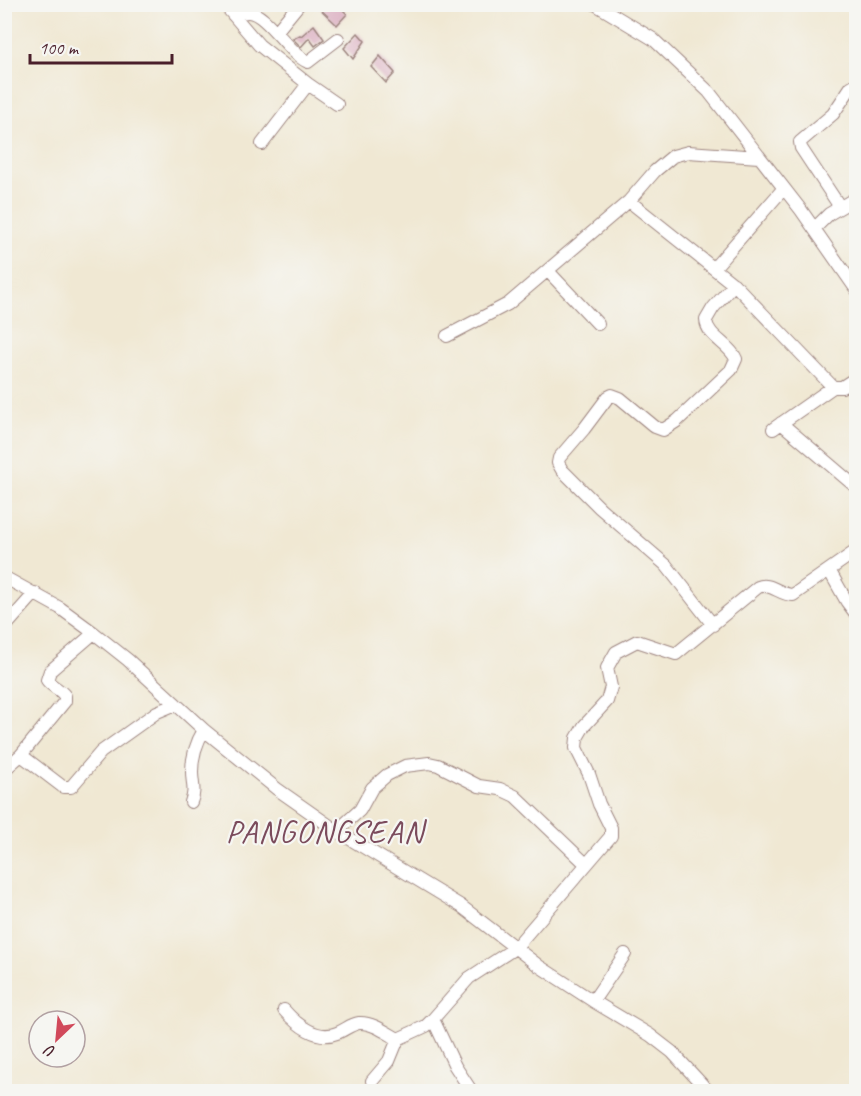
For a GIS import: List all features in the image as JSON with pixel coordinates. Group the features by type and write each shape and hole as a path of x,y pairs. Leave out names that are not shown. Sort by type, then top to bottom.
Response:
{"street":[{"path":"224,4 259,45 337,104"},
{"path":"276,32 299,4"},
{"path":"595,4 653,39 709,92 784,188 856,289"},
{"path":"233,15 253,13 276,32 301,59 308,62 338,39"},
{"path":"262,144 308,84"},
{"path":"840,207 800,142 833,114 851,87 856,84"},
{"path":"447,336 508,304 629,201 655,171 681,152 759,157"},
{"path":"714,268 784,188"},
{"path":"814,229 840,207 856,198"},
{"path":"629,201 734,284 833,387"},
{"path":"548,271 598,324"},
{"path":"713,625 666,565 600,508 557,465 559,458 608,397 612,395 620,398 655,427 663,430 677,421 731,370 736,359 734,353 710,331 706,320 734,284"},
{"path":"856,378 842,387 833,387 777,426 856,487"},
{"path":"372,1081 389,1061 398,1039 426,1026 469,978 515,948 611,836 611,828 598,804 589,774 576,748 577,738 584,726 600,710 610,694 607,668 610,658 625,646 637,641 676,654 758,587 770,586 786,595 793,595 856,551"},
{"path":"829,570 847,603 856,614"},
{"path":"4,577 60,608 94,633 136,666 204,730 277,789 337,831 461,906 515,948 593,1001 650,1035 672,1052 709,1092"},
{"path":"4,628 35,593"},
{"path":"4,770 21,755 64,701 65,696 62,691 50,684 47,677 50,671 94,633"},
{"path":"21,755 63,787 71,787 101,752 151,715 176,704"},
{"path":"191,802 195,787 192,773 194,752 204,730"},
{"path":"337,831 360,810 372,788 387,775 405,766 429,763 438,765 479,786 500,789 515,796 586,864"},
{"path":"593,1001 625,954"},
{"path":"284,1010 298,1025 319,1035 335,1034 358,1023 366,1024 398,1039"},
{"path":"433,1019 455,1066 472,1092"}],"building":[{"path":"315,4 337,4 347,14 337,25"},
{"path":"314,25 324,39 315,46 309,38 301,47 293,39 301,36"},
{"path":"358,33 365,41 353,59 344,48"},
{"path":"380,56 395,73 386,83 371,67"}],"district":[{"name":"PANGONGSEAN","path":"325,831"}]}
